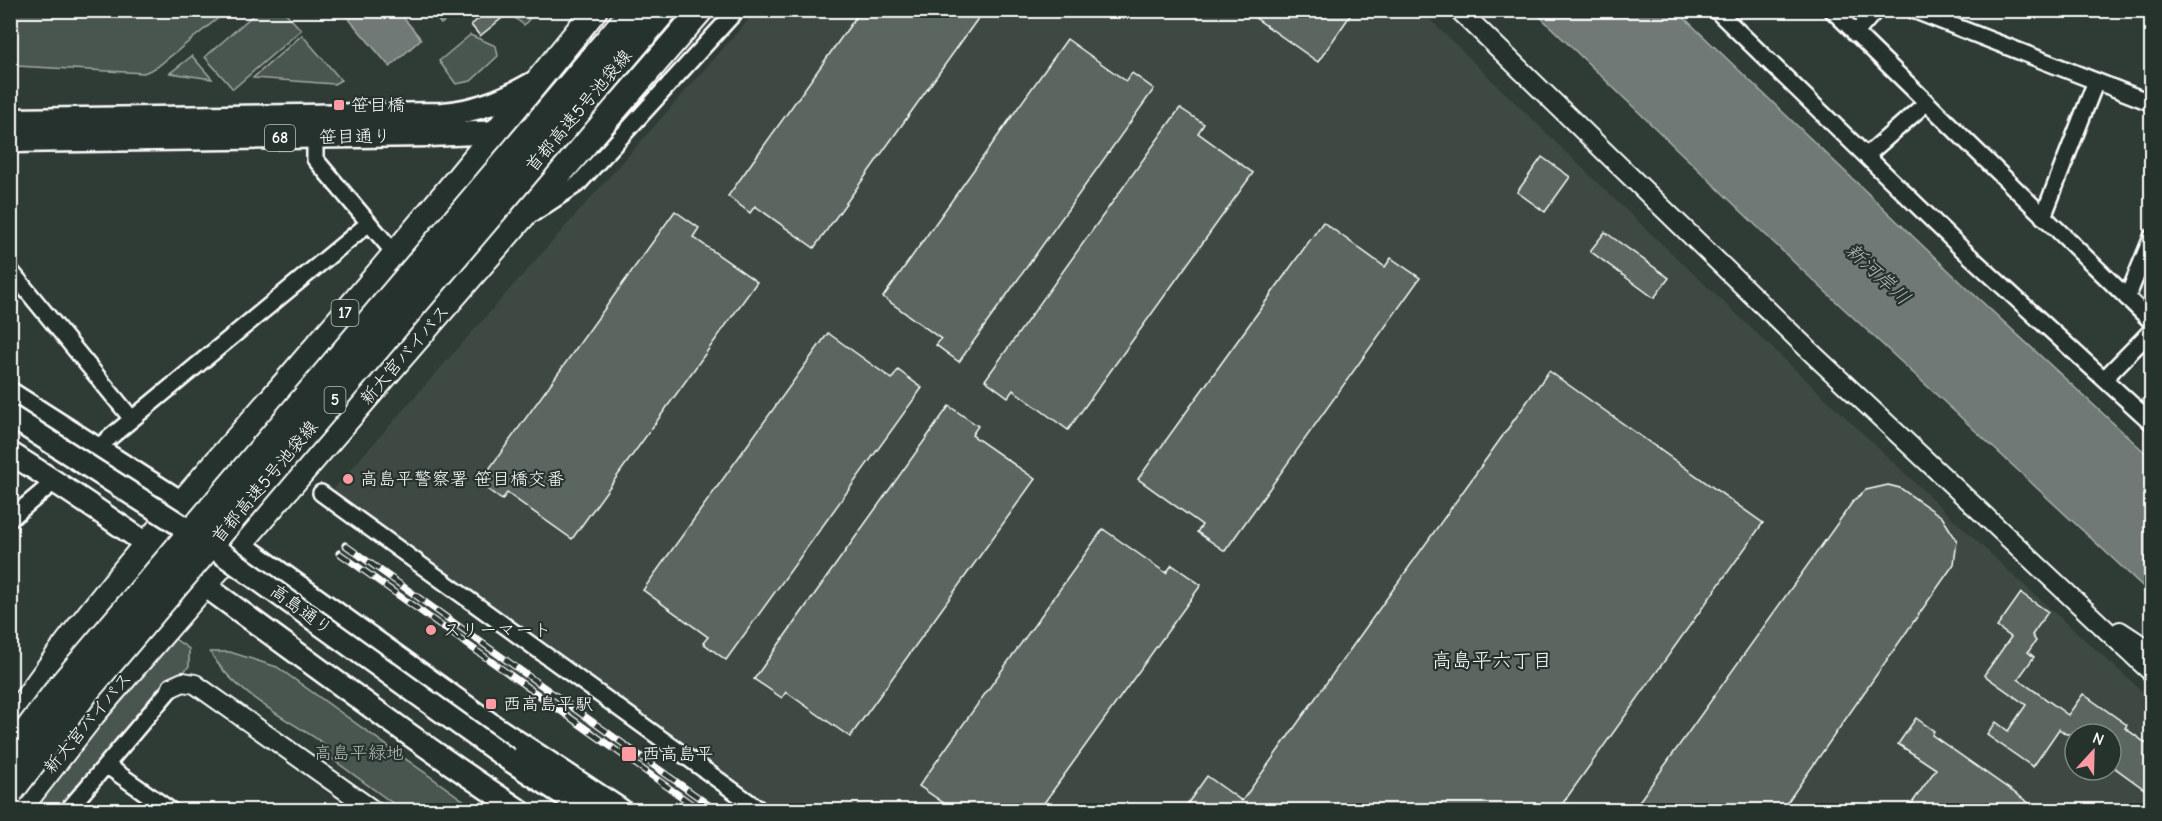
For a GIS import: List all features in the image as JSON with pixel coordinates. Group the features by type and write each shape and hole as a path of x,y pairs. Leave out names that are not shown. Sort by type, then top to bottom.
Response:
{"highway":[{"name":"17","path":"10,723 71,638 146,542 396,255 595,10"},
{"name":"首都高速5号池袋線","path":"10,753 58,690 634,10"},
{"name":"首都高速5号池袋線","path":"10,792 90,686 664,10"},
{"name":"新大宮バイパス","path":"18,810 93,714 701,10"}],"main road":[{"name":"笹目通り","path":"10,120 443,114 473,110 504,100 539,80"},
{"name":"笹目通り","path":"10,141 315,137 549,130 584,122 622,102"},
{"path":"10,393 181,502 495,727 621,810"},
{"name":"高島通り","path":"10,416 199,537 564,810"},
{"name":"高島通り","path":"10,430 192,546 504,763 587,810"},
{"path":"10,453 146,542 457,769 519,810"}],"street":[{"path":"517,225 578,184 736,10"},
{"path":"1459,10 1815,356 2151,673"},
{"path":"1716,10 1866,156 2151,423"},
{"path":"1832,10 2151,322"},
{"path":"1855,34 1876,10"},
{"path":"1913,10 2151,103"},
{"path":"2043,217 2096,81"},
{"path":"1866,156 1926,103"},
{"path":"315,137 315,159 396,255"},
{"path":"96,449 369,223"},
{"path":"2127,298 2151,237"},
{"path":"10,270 132,419"},
{"path":"2104,379 2151,330"},
{"path":"10,519 56,481"},
{"path":"321,494 760,810"},
{"path":"2079,604 2151,652"},
{"path":"68,810 172,687 183,682 195,684 361,807"},
{"path":"106,765 170,810"}],"shaded area":[{"path":"756,11 1421,11 1606,191 2014,576 2151,699 2151,810 778,810 337,495 334,488"}],"green space":[{"path":"259,10 284,11 301,30 233,89 205,57"},
{"path":"10,11 227,11 157,67 144,73 16,66 11,59"},
{"path":"506,11 536,11 524,25"},
{"path":"302,35 341,80 334,84 253,78"},
{"path":"470,35 496,46 498,56 471,81 456,84 439,61"},
{"path":"192,56 212,79 170,73"},
{"path":"172,637 189,649 189,666 63,810 35,810 114,702"},
{"name":"高島平緑地","path":"210,652 230,652 277,667 477,810 402,810 324,753 323,743 246,692 220,667"}],"water":[{"path":"342,11 398,11 421,39 390,67"},
{"path":"430,11 457,11 441,24"},
{"name":"新河岸川","path":"1534,11 1677,11 1967,288 2151,458 2151,594 1800,268"}],"building":[{"path":"489,10 512,10 480,36 471,25"},
{"path":"861,10 984,10 814,248 755,206 750,213 728,196"},
{"path":"1244,10 1354,10 1318,62"},
{"path":"1067,39 1126,81 1132,73 1154,89 959,362 936,345 941,339 883,297"},
{"path":"1180,108 1204,124 1198,133 1253,173 1068,430 1013,390 1008,397 985,380"},
{"path":"1542,157 1570,177 1545,212 1517,192"},
{"path":"675,211 699,228 693,237 757,282 572,539 507,493 502,500 479,483"},
{"path":"1323,222 1385,267 1391,258 1420,278 1225,551 1197,532 1202,525 1138,479"},
{"path":"1605,232 1669,278 1654,298 1590,251"},
{"path":"828,333 892,379 898,370 922,388 726,660 703,643 708,637 643,590"},
{"path":"1549,371 1763,523 1558,810 1183,810 1207,776 1242,801"},
{"path":"949,406 978,426 972,435 1035,479 850,737 786,692 782,698 754,679"},
{"path":"1888,485 1900,488 1942,517 1957,541 1954,564 1782,810 1633,810 1854,500 1866,490"},
{"path":"1103,529 1166,573 1172,565 1201,585 1039,810 954,810 919,786"},
{"path":"2021,593 2048,612 2032,635 2036,641 2028,652 2034,657 2018,679 2068,715 2083,694 2123,722 2063,722 2063,732 2059,729 2033,767 1987,735 1996,722 2008,731 2026,705 1984,675 2011,637 1997,627"},
{"path":"1916,718 1934,731 1932,735 2039,810 1907,810 1936,769 1898,744"},
{"path":"2123,722 2127,725 2125,728 2151,747 2151,794 2123,774"}],"railway":[{"path":"345,545 716,810"},
{"path":"339,553 700,810"}],"place":[{"name":"笹目橋","path":"339,105"},
{"name":"高島平警察署 笹目橋交番","path":"348,479"},
{"name":"スリーマート","path":"431,630"},
{"name":"西高島平駅","path":"491,704"},
{"name":"西高島平","path":"629,754"}],"district":[{"name":"高島平六丁目","path":"1492,660"}]}
